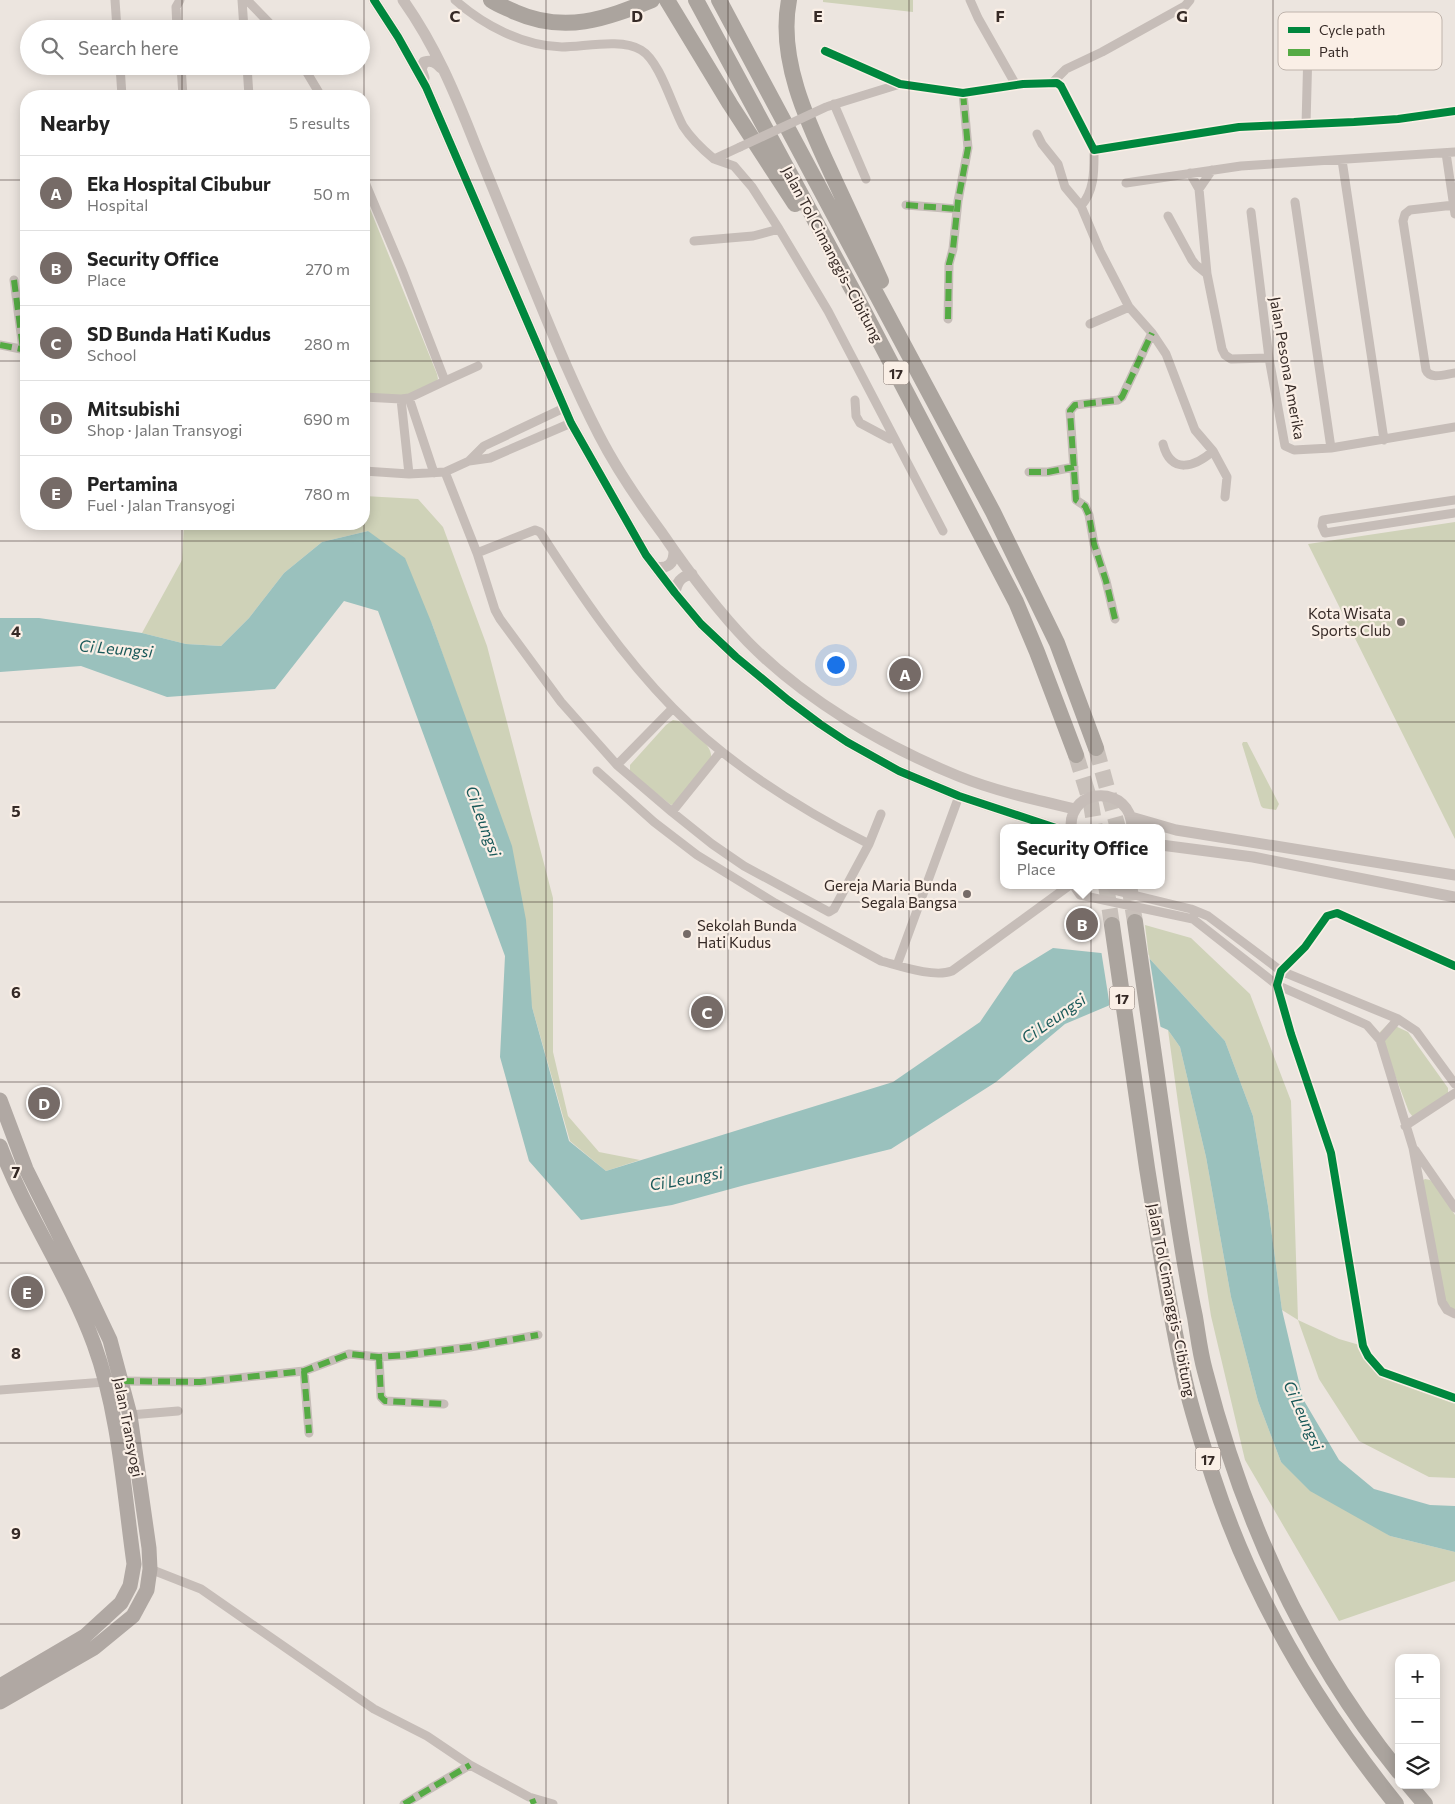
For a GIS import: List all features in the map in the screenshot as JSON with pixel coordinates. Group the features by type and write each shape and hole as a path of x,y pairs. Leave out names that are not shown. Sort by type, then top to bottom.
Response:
{"highway":[{"path":"491,0 525,16 553,22 582,23 609,17 639,2"},
{"path":"513,0 531,8 556,12 582,12 639,2"},
{"path":"667,0 730,104 858,300"},
{"name":"Jalan Tol Cimanggis–Cibitung","path":"696,0 858,300 1016,602 1076,755"},
{"name":"Jalan Tol Cimanggis–Cibitung","path":"719,0 952,433 1029,584 1057,643 1096,748"},
{"path":"789,0 787,37 791,64 797,91 808,122 952,433"},
{"name":"Jalan Tol Cimanggis–Cibitung","path":"1135,922 1183,1258 1204,1369 1234,1470 1262,1543 1297,1618 1332,1679 1378,1746 1395,1767"},
{"name":"Jalan Tol Cimanggis–Cibitung","path":"1112,925 1162,1262 1181,1365 1213,1478 1242,1553 1278,1628 1314,1691 1360,1760 1396,1804"},
{"name":"Jalan Transyogi","path":"0,1100 26,1169 110,1340 130,1415 149,1548 150,1569 147,1590 133,1616 94,1648 0,1702"},
{"name":"Jalan Transyogi","path":"0,1146 12,1177 78,1307 95,1346 115,1427 134,1564 130,1586 122,1603 85,1636 0,1686"},
{"path":"64,1279 78,1272"},
{"path":"1413,1789 1425,1804"}],"street":[{"path":"115,0 116,20"},
{"path":"177,20 176,7 180,0"},
{"path":"242,0 243,20"},
{"path":"247,0 267,20"},
{"path":"374,0 398,37 426,87 571,423 641,546 675,593 701,624 736,657 820,724 899,771 959,796 1044,824"},
{"path":"403,0 421,25 448,78 562,359 591,419 626,483 721,612 749,643 798,685 841,716 886,743 958,776 1013,794 1075,809"},
{"path":"455,0 472,14 493,26 535,43 559,47 631,45 643,51 652,61 662,78 683,125 696,145 714,159 734,166 752,187 779,229 828,311 885,417 889,440 943,531"},
{"path":"970,0 1016,85"},
{"path":"1053,82 1066,69 1102,52 1185,6 1190,0"},
{"path":"825,51 900,84 963,93 1016,85 1053,82 1060,86 1094,150 1091,187 1088,198 1081,206"},
{"path":"426,87 421,69 424,62 430,60 437,63 448,78"},
{"path":"1306,125 1307,70"},
{"path":"121,75 122,90"},
{"path":"181,75 182,90"},
{"path":"248,75 249,90"},
{"path":"308,75 317,90"},
{"path":"714,159 830,106 900,84"},
{"path":"948,319 949,264 953,249 957,209 968,148 963,93"},
{"path":"830,106 866,179"},
{"path":"1094,150 1239,127 1306,125 1398,118 1455,111"},
{"path":"1037,134 1042,144 1058,164 1065,187 1081,206 1100,250 1129,307 1166,354 1195,430 1213,450 1228,478 1224,497"},
{"path":"1126,183 1241,166 1451,152 1454,210 1410,210 1405,214 1403,221 1427,374 1431,376 1455,374"},
{"path":"1342,160 1384,440"},
{"path":"1199,189 1212,170"},
{"path":"1190,174 1199,189 1207,274 1222,349 1225,355 1231,359 1269,358"},
{"path":"370,194 445,381"},
{"path":"1295,202 1331,448"},
{"path":"906,205 957,209"},
{"name":"Jalan Pesona Amerika","path":"1251,212 1269,358 1285,446 1294,450 1331,448 1455,427"},
{"path":"1168,216 1196,266 1207,274"},
{"path":"694,241 753,236 779,229"},
{"path":"14,280 20,295"},
{"path":"1090,324 1129,307"},
{"path":"1115,619 1104,573 1094,544 1089,515 1085,506 1076,500 1070,411 1075,405 1118,400 1122,397 1152,334"},
{"path":"0,345 20,346"},
{"path":"370,397 405,398 478,366"},
{"path":"405,398 434,473"},
{"path":"405,398 409,474"},
{"path":"855,400 856,416 860,423 889,440"},
{"path":"469,462 484,446 564,408"},
{"path":"370,471 409,474 444,472 469,462 490,458 571,423"},
{"path":"514,432 520,445"},
{"path":"1164,444 1169,456 1176,463 1184,466 1196,463 1213,450"},
{"path":"1029,472 1048,472 1074,467"},
{"path":"444,472 477,553 495,610 500,619 561,702 617,765 672,812 744,866 829,912 834,909 868,844 881,814"},
{"path":"1455,500 1323,520 1322,526 1325,533 1455,513"},
{"path":"477,553 534,530 540,532 615,641 673,708 721,752 759,780 803,809 868,844"},
{"path":"655,567 665,568 670,566 674,558 674,550"},
{"path":"675,593 679,580 692,574"},
{"path":"617,765 673,708"},
{"path":"672,812 721,752"},
{"path":"597,772 654,822 697,855 775,903 881,961 897,966 937,974 952,971 1065,889"},
{"path":"897,966 959,796"},
{"path":"1071,824 1075,809 1088,798 1105,796 1114,798 1127,809 1131,822"},
{"path":"1165,828 1455,875"},
{"path":"1165,845 1253,856 1455,897"},
{"path":"1075,889 1080,895 1193,919 1277,985 1367,1025 1380,1040 1413,1148 1442,1302 1447,1310 1455,1314"},
{"path":"1112,889 1191,909 1208,916 1281,971 1398,1019 1416,1031 1455,1084"},
{"path":"1455,966 1337,913 1327,916 1305,947 1281,971 1277,985 1291,1034 1331,1153 1363,1346 1368,1356 1382,1372 1455,1398"},
{"path":"1380,1040 1398,1019"},
{"path":"1405,1126 1455,1093"},
{"path":"1413,1148 1455,1208"},
{"path":"122,1380 200,1382 304,1371 348,1354 379,1357 470,1347 538,1335"},
{"path":"379,1357 383,1399 444,1404"},
{"path":"304,1371 309,1433"},
{"path":"0,1390 105,1382"},
{"path":"130,1415 178,1411"},
{"path":"150,1569 201,1589 358,1699 441,1744 470,1765 533,1801 553,1804"},
{"path":"404,1804 470,1765"}],"green space":[{"path":"823,0 913,0 913,12 823,2"},
{"path":"370,209 438,379 432,386 423,391 393,396 370,396"},
{"path":"370,496 418,499 443,527 487,646 553,898 553,1052 568,1116 599,1152 640,1160 606,1171 570,1141 532,1007 459,701 432,624 368,531 322,542 284,573 249,618 221,646 186,644 142,633 182,560 184,530 370,530"},
{"name":"Kota Wisata Sports Club","path":"1455,522 1455,839 1308,544"},
{"path":"673,720 679,721 705,743 711,753 711,759 677,803 671,805 630,772 630,765 666,725"},
{"path":"1247,742 1279,804 1276,810 1261,806 1242,744"},
{"path":"1145,925 1191,938 1250,994 1291,1101 1298,1320 1282,1310 1268,1206 1253,1116 1225,1041 1149,958"},
{"path":"1389,1023 1408,1032 1448,1088 1448,1094 1413,1117 1409,1112 1379,1033"},
{"path":"1168,1030 1180,1047 1206,1157 1231,1297 1258,1401 1281,1462 1390,1536 1455,1552 1455,1581 1339,1621 1245,1460 1211,1316"},
{"path":"1425,1179 1434,1183 1455,1215 1455,1311 1446,1304 1422,1181"},
{"path":"1298,1320 1339,1339 1363,1346 1382,1372 1455,1398 1455,1478 1429,1477 1359,1441 1319,1379"}],"water":[{"name":"Ci Leungsi","path":"368,531 405,558 432,624 512,846 526,920 532,1007 569,1141 606,1171 893,1082 980,1022 1014,972 1053,948 1149,958 1225,1041 1253,1116 1268,1206 1282,1310 1303,1399 1339,1460 1374,1489 1430,1505 1455,1506 1455,1552 1390,1536 1310,1491 1281,1462 1258,1401 1231,1297 1206,1157 1180,1047 1168,1030 1110,1005 1065,1024 996,1082 891,1149 672,1205 581,1220 529,1161 500,1057 505,956 378,611 344,601 275,689 167,697 81,666 0,672 0,618 39,618 142,633 186,644 221,646 249,618 284,573 322,542"}],"pier":[{"path":"1101,950 1149,955 1161,1030 1110,1007"}],"tunnel":[{"path":"1096,748 1117,824"},
{"path":"1076,755 1091,804 1094,824"},
{"path":"1107,889 1112,925"},
{"path":"1130,889 1135,922"}],"marked path":[{"path":"948,319 949,264 953,249 958,201 968,148 963,93"},
{"path":"906,205 957,209"},
{"path":"14,280 20,326"},
{"path":"1115,619 1106,581 1094,544 1089,515 1085,506 1076,500 1070,411 1075,405 1118,400 1122,397 1152,333"},
{"path":"0,345 20,349"},
{"path":"1029,472 1048,472 1074,467"},
{"path":"122,1381 200,1382 304,1371 349,1354 379,1357 406,1355 470,1347 538,1335"},
{"path":"379,1357 381,1397 385,1401 444,1404"},
{"path":"304,1371 309,1433"},
{"path":"404,1804 470,1765"},
{"path":"532,1799 534,1804"}],"cycle path":[{"path":"374,0 398,37 426,87 571,423 646,555 675,593 701,624 736,657 788,700 847,742 899,771 959,796 1044,824"},
{"path":"825,51 900,84 963,93 1023,84 1057,83 1061,86 1094,150 1239,127 1398,119 1455,111"},
{"path":"1455,966 1337,913 1327,916 1305,947 1281,971 1277,985 1291,1034 1331,1153 1363,1346 1368,1356 1382,1372 1455,1398"}],"place":[{"name":"Kota Wisata Sports Club","path":"1401,622"},
{"name":"Eka Hospital Cibubur","path":"905,674"},
{"name":"Gereja Maria Bunda Segala Bangsa","path":"967,894"},
{"name":"Security Office","path":"1082,924"},
{"name":"Sekolah Bunda Hati Kudus","path":"687,934"},
{"name":"SD Bunda Hati Kudus","path":"707,1012"},
{"name":"Mitsubishi","path":"44,1103"},
{"name":"Pertamina","path":"27,1292"}]}
